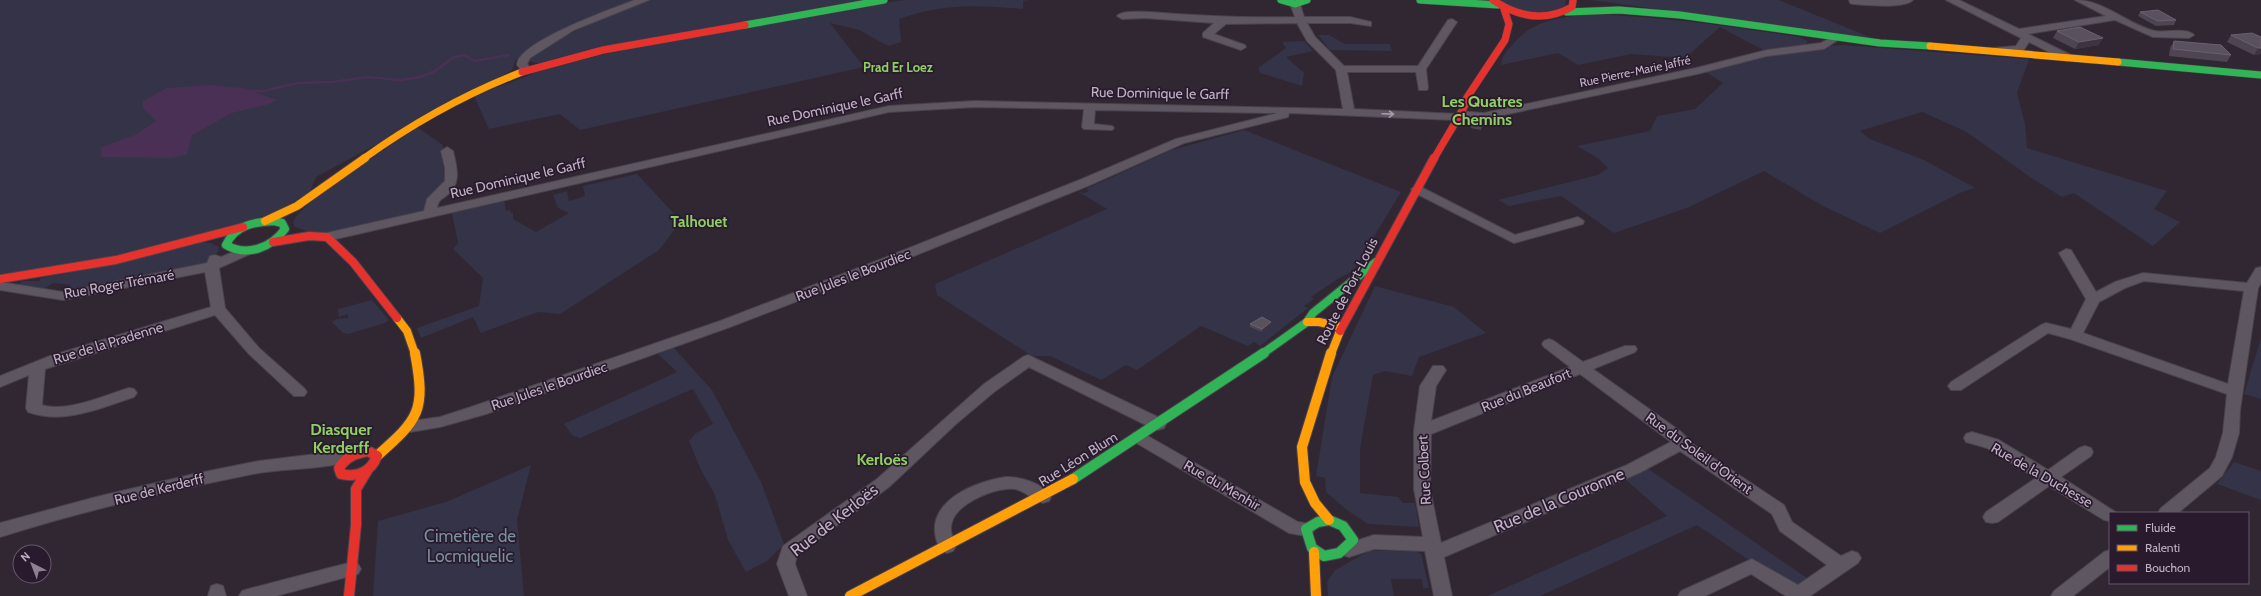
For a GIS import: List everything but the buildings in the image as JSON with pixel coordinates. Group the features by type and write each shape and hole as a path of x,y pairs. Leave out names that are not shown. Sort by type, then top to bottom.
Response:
{"street":[{"path":"528,70 522,65 522,61 526,56 570,28 644,0"},
{"path":"265,221 297,206 395,136 428,116 474,92 528,70 603,50 884,0"},
{"path":"1281,0 1295,4 1307,0"},
{"path":"1420,0 1462,0 1498,4 1521,14 1541,16 1567,12 1619,10 1680,15 1816,36 2261,75"},
{"path":"1567,12 1572,7 1573,0 1619,10"},
{"path":"1853,1 1885,3 1908,0"},
{"path":"1951,0 2016,33 2044,50 2047,56"},
{"path":"2080,0 2153,34 2189,35"},
{"path":"1295,4 1300,19 1311,39 1341,69 1349,112"},
{"name":"Route de Port-Louis","path":"1498,4 1509,24 1505,40"},
{"path":"1122,16 1145,15 1223,21 1300,19 1350,20 1368,24"},
{"name":"Route de Port-Louis","path":"1328,520 1315,503 1305,482 1302,447 1325,368 1341,327 1340,313 1376,262 1456,119 1505,40 1522,25 1541,16"},
{"path":"2016,33 2117,17"},
{"path":"1223,21 1207,35 1241,46"},
{"path":"1423,88 1421,69 1452,22"},
{"path":"1814,47 1816,36"},
{"name":"Rue Pierre-Marie Jaffré","path":"1456,119 1484,116 1697,71 1767,53 1824,46 1836,38"},
{"path":"1981,50 2019,50 2026,39"},
{"path":"2026,39 2029,52 2034,55"},
{"path":"2026,39 2071,59"},
{"path":"1341,69 1421,69"},
{"name":"Rue Dominique le Garff","path":"327,237 889,109 975,104 1292,110 1456,119"},
{"path":"1090,107 1088,127 1108,128"},
{"name":"Rue Jules le Bourdiec","path":"407,428 440,422 480,410 725,324 945,239 1086,182 1180,141 1289,113 1292,110"},
{"path":"431,214 429,206 431,201 449,186 451,179 447,151"},
{"path":"1417,189 1514,239 1578,221"},
{"path":"273,242 279,238 283,226 297,206"},
{"path":"265,221 313,236"},
{"name":"Rue Roger Trémaré","path":"0,282 116,260 265,221"},
{"path":"244,227 216,256 213,266 218,309 254,351 299,392"},
{"path":"190,240 227,244 236,251 245,251 273,242 313,236 327,237 345,254 408,332 414,346 418,392 415,417 407,428 377,456 375,464 367,471 356,489"},
{"name":"Rue Roger Trémaré","path":"0,282 63,296 213,266 245,251"},
{"path":"2066,252 2093,299"},
{"name":"Rue Léon Blum","path":"850,596 1043,497 1138,437 1307,322 1319,308 1376,262"},
{"path":"2168,512 2216,472 2224,457 2231,433 2232,410 2236,392 2250,288 2261,270"},
{"path":"2075,335 2093,299 2120,284 2143,277 2166,278 2250,288"},
{"path":"1319,308 1340,313"},
{"name":"Rue de la Pradenne","path":"0,382 38,365 218,309"},
{"path":"1307,322 1319,322 1341,327"},
{"path":"1956,386 1999,360 2018,344 2046,328 2075,335 2088,341 2236,392"},
{"name":"Rue du Soleil d'Orient","path":"1549,344 1674,435 1688,449 1778,510 1786,526 1847,562 1799,595"},
{"name":"Rue du Beaufort","path":"1422,432 1630,349"},
{"name":"Rue de Kerloës","path":"798,596 786,564 789,551 883,482 989,388 1028,360 1158,424"},
{"path":"38,365 34,408 42,413 56,413 129,393"},
{"name":"Rue Colbert","path":"1438,370 1428,386 1422,432 1422,489 1443,596"},
{"path":"348,463 407,428"},
{"name":"Rue du Menhir","path":"1138,437 1295,528 1309,527"},
{"name":"Rue de la Duchesse","path":"1972,438 1993,444 2109,514"},
{"name":"Rue de la Couronne","path":"1433,549 1633,469 1682,443"},
{"path":"348,463 373,452 377,456"},
{"path":"1992,517 2084,452"},
{"name":"Rue de Kerderff","path":"0,530 189,480 261,467 320,462 348,463"},
{"path":"348,463 355,475 367,471"},
{"path":"348,463 356,489 356,525 349,596"},
{"path":"947,546 942,532 944,520 951,509 962,499 980,488 1000,482 1017,483 1043,497"},
{"path":"1315,503 1305,537 1308,545 1314,552 1331,557 1341,555 1349,550 1374,542"},
{"path":"1309,527 1328,520 1344,526 1350,532 1354,540 1349,550"},
{"path":"1350,532 1374,542 1433,549"},
{"path":"1314,552 1316,575 1314,585 1316,596"},
{"path":"1316,575 1331,557"},
{"path":"2060,596 2109,558"},
{"path":"1687,596 1752,566 1799,595"},
{"path":"248,596 352,569"}],"green space":[{"path":"0,0 644,0 570,28 515,61 512,70 498,79 316,177 310,192 275,212 247,221 108,257 0,275"},
{"path":"649,0 865,0 544,63 529,61 529,58 572,32"},
{"path":"906,0 1030,0 1023,1 1023,9 961,6 931,10 899,19 901,42 888,46 859,30 830,23 864,67 580,130 560,114 489,129 474,96 543,70 599,55 874,4"},
{"path":"1498,0 1566,0 1565,6 1555,10 1538,13 1523,11"},
{"path":"1591,0 1779,0 1872,38"},
{"path":"1585,14 1666,19 1746,29 1800,37 1807,41 1807,45 1765,51 1720,27 1685,58 1631,54 1578,65 1558,53 1501,65 1502,58 1507,51 1521,36 1537,25 1555,19"},
{"path":"1318,35 1329,35 1345,44 1390,44 1392,51 1330,50"},
{"path":"1304,41 1313,51 1286,57 1304,73 1302,86 1260,73 1258,68 1286,48 1282,42"},
{"path":"1842,45 2029,59 2017,93 2025,124 2027,148 2167,191 2154,209 2180,222 2153,246 2074,193 2062,197 2033,179 1965,131 1922,112 1860,131 1870,139 1924,160 1975,188 1962,192 1880,233 1823,206 1764,171 1687,208 1614,233 1561,196 1509,206 1498,200 1598,175 1608,168 1599,159 1577,146 1650,131 1657,116 1695,109 1723,83 1706,72 1739,61 1773,53"},
{"path":"417,127 443,145 442,156 445,176 444,180 435,192 425,201 425,213 327,233 313,233 295,227 293,223 299,214 328,189"},
{"path":"1244,130 1401,192 1353,271 1336,280 1311,297 1314,299 1304,306 1308,308 1260,346 1254,342 1248,346 1201,326 1137,370 1126,365 1101,380 1050,356 1032,356 937,295 935,284 1107,209 1079,192 1084,193 1089,191 1086,189 1172,150"},
{"path":"637,174 681,221 659,250 560,314 538,312 481,333 473,317 421,338 417,328 479,306 483,278 453,249 458,243 452,213 504,200 506,211 510,210 511,213 513,213 513,219 536,232 569,213 558,208 553,195 567,191 569,201 585,196 583,186"},
{"path":"201,242 211,243 219,247 218,252 201,268 56,295 71,285 53,283 39,292 15,288 22,281 39,281 41,278 100,267"},
{"path":"1375,286 1454,307 1486,333 1419,357 1412,376 1385,371 1373,375 1360,449 1360,493 1398,497 1403,503 1415,503 1419,527 1368,524 1347,510 1326,492 1325,478 1316,476 1332,377"},
{"path":"372,300 389,320 385,323 348,334 343,333 332,322 336,319 348,318 348,314 339,317 338,309"},
{"path":"2261,338 2261,399 2244,394"},
{"path":"674,348 712,390 761,482 784,544 767,561 746,572 728,540 715,495 700,468 689,441 696,433 713,424 693,389 580,438 573,436 564,424 677,372 658,354"},
{"path":"2234,462 2261,471 2261,500 2217,484"},
{"name":"Cimetière de Locmiquelic","path":"531,465 517,520 524,596 373,596 378,521 446,502"},
{"path":"1647,468 1807,578 1797,586 1782,582 1697,525 1540,596 1487,596 1667,516 1625,479"},
{"path":"1413,550 1421,554 1429,588 1423,588 1422,579 1391,579 1394,596 1328,596 1327,582 1335,570 1369,551"}],"shaded area":[{"path":"210,85 243,88 277,100 269,104 232,113 192,135 187,154 172,158 101,157 101,147 135,135 156,121 143,108 143,101 167,88"}],"waterway":[{"path":"246,91 263,91 298,83 332,82 368,77 400,80 420,77 435,71 454,57 464,55 475,61 509,55"}],"traffic: fast":[{"path":"745,25 884,0"},
{"path":"1281,0 1295,4 1307,0"},
{"path":"1420,0 1498,5"},
{"path":"1567,12 1619,10 1680,15 1880,43 1930,46"},
{"path":"2118,62 2261,75"},
{"path":"274,221 282,223 285,229 274,241 266,246 250,251 241,251 226,245 229,238 239,229 260,222 274,221"},
{"path":"1073,479 1275,346 1307,322 1313,313 1376,262"},
{"path":"1329,520 1343,526 1353,540 1339,553 1331,556 1324,556 1317,553 1312,548 1308,540 1306,529 1318,522 1329,520"}],"traffic: slow":[{"path":"1930,46 2118,62"},
{"path":"265,221 297,206 395,136 428,116 493,83 522,72"},
{"path":"377,456 401,435 413,421 417,413 419,402 419,377 415,353 405,327 397,318"},
{"path":"1307,322 1319,322 1341,327"},
{"path":"1329,520 1315,503 1305,482 1302,447 1325,368 1340,331"},
{"path":"850,596 1073,479"},
{"path":"1314,552 1316,596"}],"traffic: jam":[{"path":"1493,0 1511,11 1542,17 1563,12 1572,7 1573,1"},
{"path":"1462,105 1505,40 1509,24 1504,9"},
{"path":"522,72 603,50 745,25"},
{"path":"1340,331 1346,317 1452,126 1462,113 1470,95"},
{"path":"0,279 116,260 243,227"},
{"path":"273,242 316,235 327,237 334,242 353,262 397,318"},
{"path":"368,451 377,456 375,462 368,470 352,476 341,474 339,468 344,460 351,455 368,451"},
{"path":"349,596 356,525 356,489 367,471"}],"district":[{"name":"Prad Er Loez","path":"898,67"},
{"name":"Les Quatres Chemins","path":"1482,110"},
{"name":"Talhouet","path":"699,222"},
{"name":"Diasquer Kerderff","path":"341,438"},
{"name":"Kerloës","path":"882,459"}]}
